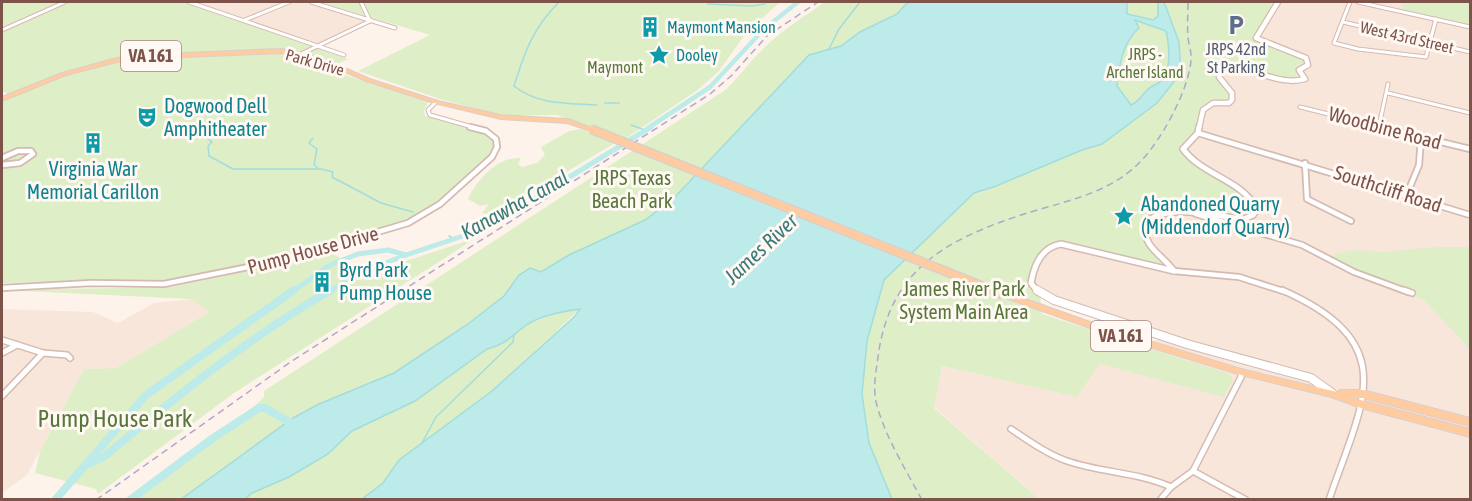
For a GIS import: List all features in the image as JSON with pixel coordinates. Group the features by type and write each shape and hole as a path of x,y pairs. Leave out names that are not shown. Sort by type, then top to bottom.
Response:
{"main road":[{"name":"Park Drive","path":"4,96 64,74 117,60 266,51 301,54 368,80 436,102 501,117 568,121 1003,294 1104,330 1241,372"},
{"name":"VA 161","path":"1241,372 1332,394 1470,433"},
{"name":"VA 161","path":"1332,394 1363,393 1470,422"}],"street":[{"path":"2,30 65,2"},
{"path":"189,2 344,56"},
{"path":"245,20 289,2"},
{"path":"311,2 395,28"},
{"path":"362,2 370,21"},
{"path":"1174,271 1148,243 1143,234 1143,224 1146,219 1157,213 1196,214 1232,220 1244,219 1253,215 1257,209 1255,201 1213,175 1185,153 1184,147 1198,133 1203,110 1213,103 1229,103 1232,100 1232,93 1219,77 1221,68 1237,66 1290,80 1301,82 1305,79 1299,70 1308,65 1306,58 1256,38 1278,2"},
{"path":"1350,2 1334,43 1358,49 1426,57 1436,19"},
{"path":"1358,2 1470,27"},
{"path":"301,54 370,21"},
{"name":"West 43rd Street","path":"1343,22 1470,52"},
{"path":"1379,126 1388,93 1388,84"},
{"path":"1388,93 1470,113"},
{"name":"Pump House Drive","path":"2,288 91,283 174,284 283,260 408,223 440,204 492,157 497,147 496,139 486,131 428,114 428,110 436,102"},
{"name":"Woodbine Road","path":"1300,107 1470,149"},
{"name":"Southcliff Road","path":"1198,133 1305,163 1470,215"},
{"path":"1407,194 1419,165 1422,138"},
{"path":"2,158 18,151 32,152 29,159 2,165"},
{"name":"Southcliff Road","path":"1305,163 1307,199 1351,221"},
{"path":"2,173 10,165"},
{"path":"1196,214 1302,245 1354,272 1412,293"},
{"path":"1329,500 1365,387 1364,372 1356,349 1346,331 1335,321 1303,302 1262,283 1224,275 1174,271 1103,256 1072,245 1055,245 1043,253 1032,276 1033,287 1040,294 1144,331 1311,378 1332,394"},
{"path":"2,340 43,353 67,355 70,358"},
{"path":"2,353 17,345"},
{"path":"2,396 43,353"},
{"path":"1160,500 1171,487 1192,471 1225,411 1241,377 1241,372"},
{"path":"1011,429 1046,452 1075,464 1138,474 1171,487"},
{"path":"1192,471 1246,500"}],"shaded area":[{"path":"194,2 303,2 364,21 318,44"},
{"path":"1278,2 1470,2 1470,499 1039,499 934,407 942,366 1077,397 1100,364 1163,337 1036,290 1032,276 1052,246 1152,248 1143,224 1213,175 1183,149 1219,77 1221,68 1237,66 1257,40"},
{"path":"191,299 209,312 116,368 84,369 27,475 2,493 2,309 93,312 118,323 154,303"}],"green space":[{"path":"2,2 183,2 348,59 327,69 428,102 424,111 425,116 485,133 492,139 494,147 487,157 449,192 411,220 281,259 171,280 2,283 2,100 11,96 2,91"},
{"name":"Maymont","path":"319,2 780,2 746,33 719,71 699,89 622,141 557,115 508,115 489,112 440,99 358,71 430,35"},
{"name":"JRPS Texas Beach Park","path":"825,2 908,2 897,14 860,32 841,46 809,55 674,198 645,220 569,255 541,273 529,268 519,275 504,296 468,324 391,375 189,499 129,500 243,417 264,397 264,391 724,91 769,43"},
{"path":"1127,2 1158,2 1158,16 1153,20 1127,14"},
{"name":"James River Park System Main Area","path":"1164,2 1278,2 1256,36 1299,55 1309,62 1299,70 1305,79 1284,77 1251,68 1231,66 1222,68 1219,77 1232,93 1229,103 1213,103 1204,110 1198,133 1184,147 1185,153 1245,193 1257,209 1244,219 1178,212 1146,219 1143,234 1174,271 1072,245 1052,246 1035,270 1031,280 1040,294 1042,314 1229,374 1233,379 1224,397 1100,364 1077,397 942,366 934,408 1039,499 892,499 869,443 862,394 867,341 884,280 974,193 1102,144 1181,73 1179,42"},
{"path":"1402,2 1470,2 1470,27 1403,12"},
{"name":"JRPS - Archer Island","path":"1135,20 1166,31 1169,48 1166,74 1162,80 1131,105 1117,85 1123,48 1135,31"},
{"path":"581,129 615,143 494,215 482,213 489,204 480,206 468,199 477,184 496,165 512,158 521,158 518,164 522,167 537,163 545,155 541,147 569,131"},
{"name":"Pump House Park","path":"476,238 234,393 98,494 96,489 35,473 40,451 84,369 116,368 209,312 191,299 2,290 172,287 279,264 327,250 366,274"},
{"path":"1435,247 1470,247 1470,349 1424,300 1329,259 1334,254 1355,250 1383,252"},
{"path":"581,308 492,391 399,460 383,483 362,499 245,500 252,493 289,477 328,454 352,431 415,401 487,348 502,344 525,326 555,314"}],"water":[{"name":"James River","path":"908,2 1127,2 1127,14 1153,20 1158,16 1158,2 1164,2 1179,42 1181,73 1157,103 1102,144 974,193 884,280 867,341 862,394 869,443 892,499 362,499 383,483 399,460 492,391 580,309 533,321 504,342 487,349 415,401 352,431 328,454 289,477 252,493 245,499 180,500 293,418 319,404 394,373 468,324 504,296 519,275 530,268 541,272 569,255 645,220 674,198 809,55 841,46 860,32 897,14","holes":["1135,20 1166,31 1169,55 1166,74 1162,80 1131,105 1117,86 1126,47 1139,28"]}],"waterway":[{"path":"559,2 536,31 514,86 543,100 597,105"},
{"name":"Kanawha Canal","path":"648,128 710,87 764,29 798,2"},
{"path":"829,49 839,29 860,2"},
{"path":"708,4 751,6 765,4"},
{"path":"605,103 619,103"},
{"path":"631,125 645,130"},
{"name":"Kanawha Canal","path":"406,255 466,235 519,208 651,127"},
{"path":"198,131 212,142 208,146 209,156 233,169 321,169 333,172 332,177 381,203 413,212"},
{"path":"313,138 309,143 317,149 314,165 318,168"},
{"name":"Kanawha Canal","path":"449,236 454,239"},
{"name":"Kanawha Canal","path":"292,292 330,265 358,254 388,250 406,255"},
{"path":"328,292 362,272 406,255"},
{"name":"Kanawha Canal","path":"55,500 146,395 294,290"},
{"path":"91,463 105,456 242,347 331,290"},
{"path":"422,443 436,417 513,342 514,335"},
{"path":"130,500 213,438 259,408 265,408 294,425"}],"railway":[{"path":"96,500 292,361 710,94 731,76 767,36 818,2"},
{"path":"922,500 890,440 875,396 878,357 884,328 894,303 907,282 924,264 944,249 991,226 1099,190 1128,173 1141,161 1173,114 1189,73 1191,58 1188,2"}],"place":[{"name":"JRPS 42nd St Parking","path":"1236,25"},
{"name":"Maymont Mansion","path":"650,27"},
{"name":"Dooley","path":"659,55"},
{"name":"Dogwood Dell Amphitheater","path":"147,117"},
{"name":"Virginia War Memorial Carillon","path":"93,143"},
{"name":"Abandoned Quarry (Middendorf Quarry)","path":"1124,216"},
{"name":"Byrd Park Pump House","path":"322,282"}]}
